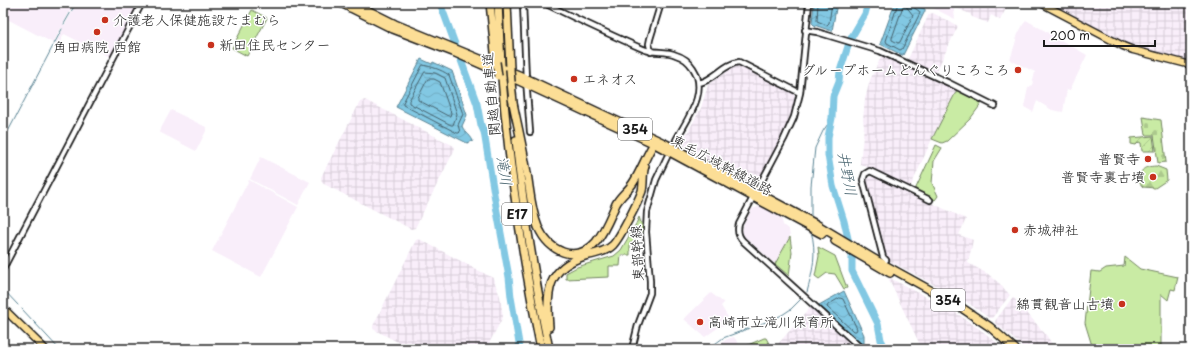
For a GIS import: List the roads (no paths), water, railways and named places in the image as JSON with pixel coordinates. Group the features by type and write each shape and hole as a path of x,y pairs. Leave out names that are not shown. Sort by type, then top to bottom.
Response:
{"highway":[{"name":"東毛広域幹線道路","path":"342,3 351,5 389,21 527,82 656,142 803,220 957,310 987,330 1009,349"},
{"path":"490,3 499,63"},
{"name":"関越自動車道","path":"498,3 500,77 504,97 521,242 541,349"},
{"name":"関越自動車道","path":"507,3 512,98 524,204 538,294 550,349"},
{"path":"512,98 527,171 534,218 538,228 546,240 559,251 569,253 580,252 591,247 598,239 618,201 629,189 656,142"},
{"path":"550,349 547,308 549,289 555,276 568,263 605,250 616,241 640,195 644,171 656,142"},
{"name":"東毛広域幹線道路","path":"876,263 958,306 994,330 1015,349"}],"main road":[{"path":"1041,3 1123,46 1133,50 1191,64"},
{"path":"3,308 45,349"}],"street":[{"path":"3,269 142,3"},
{"path":"523,3 530,132"},
{"path":"544,3 588,25 650,52 671,53 682,58 692,66 697,77 699,92 697,101 676,140"},
{"path":"650,52 650,39 662,3"},
{"path":"809,3 805,30 800,93 794,117 739,224 738,232 739,237 862,349"},
{"path":"805,30 817,32 872,49 904,61 995,106"},
{"path":"698,83 705,82 733,63 739,62 800,93"},
{"name":"東部幹線","path":"632,349 637,329 650,293 646,232 648,212 656,180 667,157"},
{"path":"886,260 883,257 863,180 865,174 870,171 930,200"}],"water":[{"path":"814,3 837,3 832,31 812,23"},
{"path":"895,3 912,3 925,9 903,55 880,44"},
{"path":"421,59 432,64 433,62 452,71 467,115 462,126 473,141 467,143 396,107"},
{"path":"844,291 864,335 864,344 862,345 819,305"}],"waterway":[{"path":"64,24 76,3"},
{"name":"滝川","path":"440,3 477,104 481,125 484,132 520,349"},
{"name":"井野川","path":"868,3 865,14 850,40 840,71 839,81 833,96 832,118 828,137 828,155 833,186 844,221 852,256 852,271 878,324 881,340 886,349"},
{"path":"54,44 62,29"},
{"path":"3,141 53,46"},
{"path":"811,218 811,186 815,148 823,131 832,118"},
{"path":"807,292 814,262 814,246 811,231"},
{"path":"3,289 18,305"},
{"path":"708,349 723,338 782,315 791,309 802,298"},
{"path":"22,309 59,349"}],"place":[{"name":"介護老人保健施設たまむら","path":"105,20"},
{"name":"角田病院 西館","path":"97,32"},
{"name":"新田住民センター","path":"211,45"},
{"name":"グループホームどんぐりころころ","path":"1018,70"},
{"name":"エネオス","path":"574,79"},
{"name":"普賢寺","path":"1148,159"},
{"name":"普賢寺裏古墳","path":"1153,177"},
{"name":"赤城神社","path":"1015,230"},
{"name":"綿貫観音山古墳","path":"1122,304"},
{"name":"高崎市立滝川保育所","path":"700,322"}]}
